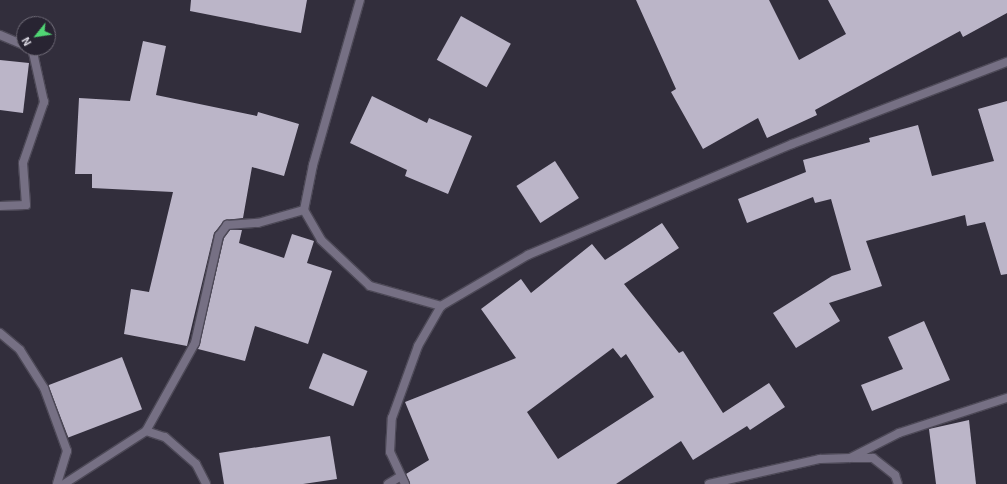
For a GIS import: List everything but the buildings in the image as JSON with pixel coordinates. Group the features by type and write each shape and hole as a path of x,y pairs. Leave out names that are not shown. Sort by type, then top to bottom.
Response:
{"street":[{"path":"360,0 313,165 304,210 321,240 370,286 441,306"},
{"path":"0,35 16,42"},
{"path":"0,206 26,205 23,163 44,102 34,56"},
{"path":"388,484 403,480 390,452 392,418 418,346 441,306 528,255 792,144 1007,62"},
{"path":"64,484 146,431 195,343 220,236 227,225 258,222 304,210"},
{"path":"0,333 20,350 44,388 67,451 57,484"},
{"path":"850,458 899,433 1007,398"},
{"path":"146,431 165,437 196,464 206,484"},
{"path":"708,484 820,459 850,458 873,458 895,475 898,484"}]}
